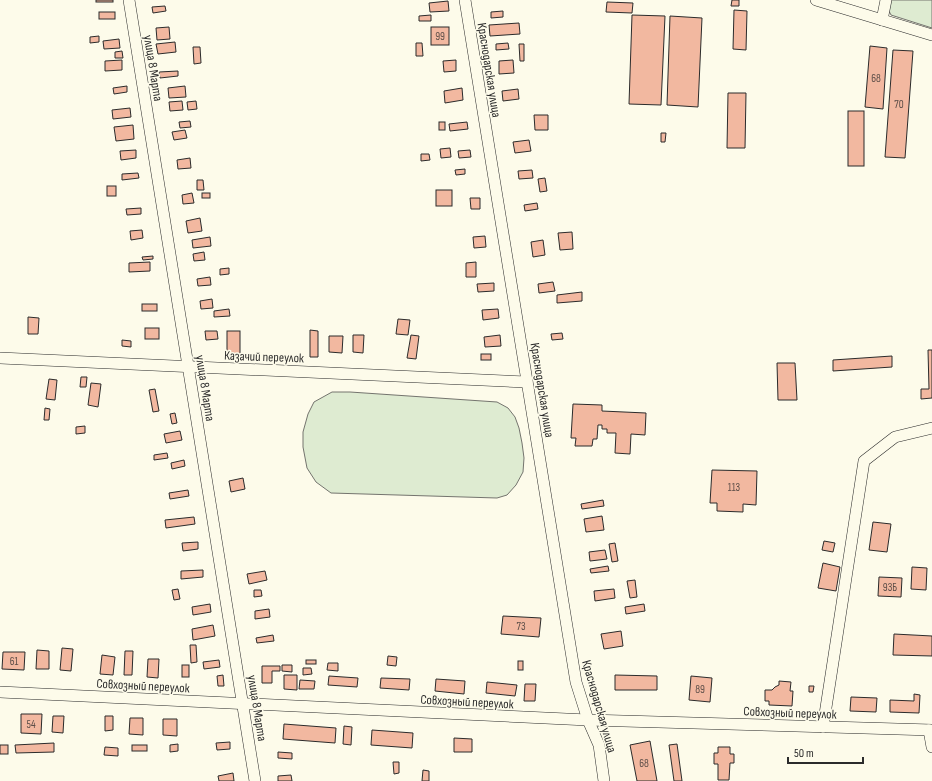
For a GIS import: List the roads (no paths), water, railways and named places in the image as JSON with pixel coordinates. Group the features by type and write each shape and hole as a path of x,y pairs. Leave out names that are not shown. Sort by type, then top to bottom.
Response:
{"street":[{"name":"улица 8 Марта","path":"129,0 255,781"},
{"name":"Краснодарская улица","path":"465,0 576,682 588,720 599,745 604,781"},
{"path":"816,0 932,35"},
{"path":"882,20 886,0"},
{"name":"Казачий переулок","path":"0,358 527,382"},
{"path":"823,727 864,461 895,437 932,428"},
{"name":"Совхозный переулок","path":"0,692 588,720 931,730"},
{"path":"931,730 932,747"}]}
